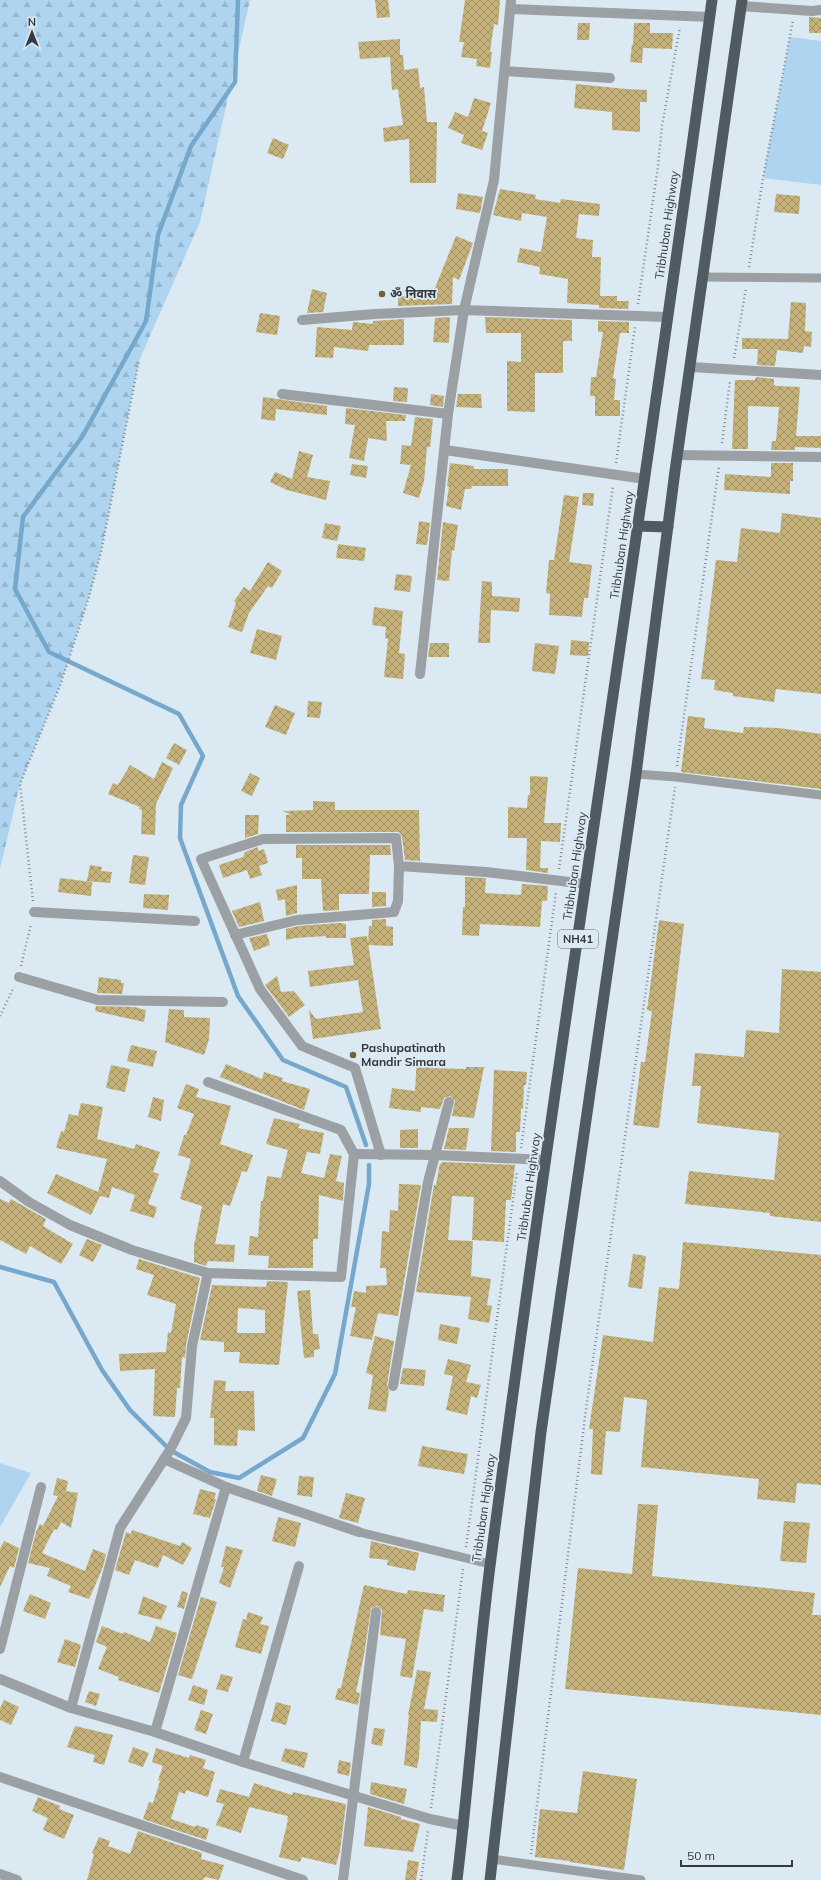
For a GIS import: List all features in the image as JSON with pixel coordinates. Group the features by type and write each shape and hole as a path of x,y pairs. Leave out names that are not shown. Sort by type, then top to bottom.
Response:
{"highway":[{"name":"Tribhuban Highway","path":"457,1880 464,1826 490,1564 546,1160 645,479 712,0"},
{"name":"NH41","path":"490,1880 541,1432 636,774 668,527 742,3"},
{"path":"637,526 668,527"}],"street":[{"path":"742,3 794,10 821,10"},
{"path":"420,674 431,557 445,450 448,414 464,310 494,180 498,124 505,71 511,4 710,17"},
{"path":"505,71 610,78"},
{"path":"302,320 464,310 667,317"},
{"path":"691,367 821,375"},
{"path":"282,394 448,414"},
{"path":"445,450 645,479"},
{"path":"678,455 821,456"},
{"path":"235,935 297,920 394,912 398,901 399,866 396,838 264,839 201,859 235,935 260,989 302,1046 355,1068 381,1155"},
{"path":"399,866 486,872 586,884"},
{"path":"34,912 195,921"},
{"path":"18,977 98,1000 223,1002"},
{"path":"0,1181 29,1202 70,1225 132,1250 208,1273 341,1278 354,1154 341,1130 208,1082"},
{"path":"393,1386 428,1182 449,1102"},
{"path":"354,1154 435,1155 546,1160"},
{"path":"71,1708 120,1528 164,1459 186,1418 192,1346 208,1273"},
{"path":"164,1459 226,1487 359,1532"},
{"path":"0,1649 41,1487"},
{"path":"155,1732 226,1487"},
{"path":"243,1762 299,1566"},
{"path":"343,1880 376,1612"},
{"path":"0,1679 71,1708 155,1732 243,1762 430,1819 464,1826"},
{"path":"0,1778 303,1880"},
{"path":"0,1874 17,1880"}],"lane":[{"path":"703,277 821,278"},
{"path":"636,774 676,777 821,795"},
{"path":"359,1532 464,1559 490,1564"},
{"path":"492,1859 641,1880"}],"path":[{"path":"529,1864 586,1409 676,777 732,369 794,10"},
{"path":"421,1880 557,881 658,166 662,126 682,16"},
{"path":"0,1016 18,977 34,912 20,784 61,683 101,552 139,361"}],"green space":[{"path":"0,0 250,0 200,222 139,361 101,552 89,597 61,683 20,784 0,869"},
{"path":"790,37 821,41 821,185 763,178"},
{"path":"0,1463 31,1473 0,1527"}],"building":[{"path":"375,0 388,0 390,17 377,18"},
{"path":"465,0 500,0 498,25 494,24 490,52 492,52 490,68 476,66 477,59 461,57 464,42 459,42"},
{"path":"809,17 821,18 821,33 809,33"},
{"path":"578,23 590,23 589,40 577,40"},
{"path":"634,23 650,23 650,33 673,33 672,49 643,48 642,63 630,62 632,44 633,45"},
{"path":"400,39 400,55 403,55 404,70 418,68 420,88 424,87 427,122 437,122 436,183 410,183 409,139 384,142 383,128 403,125 398,89 392,90 390,57 360,59 358,42"},
{"path":"576,84 647,90 647,102 640,102 640,132 612,130 612,112 574,108"},
{"path":"474,98 491,103 482,131 488,133 482,150 461,143 464,135 448,128 455,112 468,117"},
{"path":"273,138 289,145 283,159 267,153"},
{"path":"500,189 536,195 535,199 560,203 561,199 600,204 599,216 579,214 576,238 593,240 592,257 601,257 600,296 617,296 617,301 629,301 628,309 599,308 599,305 567,303 568,279 539,274 540,267 517,262 520,248 541,252 547,217 522,213 521,221 493,215"},
{"path":"458,193 483,197 480,213 456,209"},
{"path":"776,194 800,196 799,214 774,212"},
{"path":"456,236 473,243 459,280 453,277 452,304 398,306 398,296 433,296 433,288 435,288"},
{"path":"312,289 327,293 323,312 307,313"},
{"path":"791,302 806,303 805,331 812,332 811,347 804,346 803,353 777,350 775,366 757,365 758,349 742,349 742,338 788,339"},
{"path":"260,313 280,316 277,335 256,332"},
{"path":"450,317 449,343 433,342 435,318"},
{"path":"485,317 572,320 572,341 563,341 563,373 535,373 535,412 507,411 507,361 521,362 521,333 486,333"},
{"path":"404,319 404,345 369,345 368,351 334,347 333,358 315,357 317,327 352,330 353,322 373,324 373,321"},
{"path":"598,321 629,322 629,333 620,333 613,378 616,379 614,400 620,400 620,416 595,416 595,396 590,396 591,377 596,377 603,332 598,332"},
{"path":"756,377 774,379 774,385 777,386 800,387 796,436 821,436 821,448 795,447 795,450 771,450 772,441 776,441 779,407 748,406 748,449 732,449 735,380 755,380"},
{"path":"394,387 408,388 407,402 393,401"},
{"path":"431,394 444,396 443,407 430,405"},
{"path":"458,394 481,394 482,408 456,407"},
{"path":"263,397 327,406 327,415 276,409 275,421 261,419"},
{"path":"346,408 406,415 405,421 386,421 387,441 368,438 364,461 349,458 355,425 345,424"},
{"path":"415,417 433,419 430,447 427,447 424,481 419,498 403,493 411,465 400,464 402,445 411,446"},
{"path":"299,451 313,455 307,477 330,481 326,500 287,490 270,482 275,472 292,479"},
{"path":"450,463 474,466 474,469 508,469 508,486 472,486 471,489 465,489 461,510 446,506 449,487 447,486"},
{"path":"771,463 793,463 793,481 790,481 790,494 724,490 725,474 771,477"},
{"path":"352,464 368,466 366,478 350,475"},
{"path":"583,493 594,493 593,506 582,505"},
{"path":"564,495 579,497 569,562 592,565 588,598 584,598 582,617 549,615 550,594 546,593 549,560 554,560"},
{"path":"782,513 821,518 821,694 776,689 774,702 733,696 733,693 714,690 715,680 701,679 716,560 737,562 741,528 780,533"},
{"path":"419,521 430,523 427,545 416,544"},
{"path":"443,522 458,525 454,551 452,550 449,581 437,580"},
{"path":"325,523 341,526 337,541 322,538"},
{"path":"338,544 366,548 364,561 336,558"},
{"path":"268,562 282,571 272,588 268,586 249,613 242,632 228,627 236,603 234,601 244,587 250,591"},
{"path":"396,574 412,576 410,592 394,590"},
{"path":"482,581 492,582 492,596 520,598 519,612 491,610 490,643 478,643"},
{"path":"374,607 403,611 399,653 405,654 403,679 384,677 388,639 385,638 386,627 372,625"},
{"path":"257,629 282,636 276,660 250,653"},
{"path":"571,640 589,642 588,656 570,655"},
{"path":"430,643 449,643 449,657 428,657"},
{"path":"535,643 559,646 555,674 532,671"},
{"path":"308,701 322,702 320,718 307,717"},
{"path":"275,705 295,713 286,735 265,727"},
{"path":"688,716 705,718 704,728 743,733 744,727 779,728 821,734 821,789 681,772"},
{"path":"174,743 187,750 179,765 166,758"},
{"path":"162,762 173,768 156,804 155,835 141,834 142,810 139,809 140,807 108,794 113,783 118,785 130,765 154,779"},
{"path":"250,773 260,778 252,796 241,791"},
{"path":"530,776 548,777 544,823 561,823 560,842 541,841 540,868 548,868 548,873 526,870 527,838 508,838 508,807 527,808 528,795 530,795"},
{"path":"313,801 335,802 335,810 419,810 420,861 405,860 402,837 399,832 286,832 286,815 291,815 283,811 313,810"},
{"path":"245,815 259,815 258,834 245,838"},
{"path":"296,845 390,845 391,855 370,855 369,894 339,894 339,910 323,911 321,879 302,879 302,858 296,858"},
{"path":"258,847 258,851 264,849 268,863 259,866 262,875 250,879 247,870 223,878 219,865 243,857 245,852"},
{"path":"133,855 149,857 145,885 129,883"},
{"path":"90,865 102,867 101,871 112,872 110,883 87,881"},
{"path":"465,877 486,878 485,893 521,895 522,884 548,886 547,901 542,901 540,927 480,924 479,936 462,935 463,907 465,907"},
{"path":"60,878 92,882 91,896 58,892"},
{"path":"297,885 297,913 286,916 285,899 278,901 276,890"},
{"path":"372,892 386,892 386,906 372,907"},
{"path":"144,894 169,895 168,910 143,908"},
{"path":"260,902 264,921 239,927 232,911"},
{"path":"386,919 386,926 393,927 393,946 368,945 369,926 372,926 372,920"},
{"path":"659,920 684,924 659,1128 633,1125 641,1062 645,1062 652,1011 647,1010"},
{"path":"340,923 346,924 346,938 326,938 326,936 286,940 286,929 298,926"},
{"path":"267,934 270,945 254,951 249,938"},
{"path":"367,936 381,1029 313,1039 309,1010 316,1019 363,1012 358,980 310,987 308,971 354,965 350,938"},
{"path":"782,969 821,972 821,1222 770,1216 770,1213 685,1204 689,1171 774,1180 779,1133 697,1123 701,1086 692,1086 695,1053 744,1057 746,1030 779,1033"},
{"path":"277,976 281,992 294,991 305,1005 289,1017 265,985"},
{"path":"99,977 121,980 121,983 124,983 122,994 97,993"},
{"path":"96,1006 134,1007 146,1010 144,1022 95,1011"},
{"path":"169,1009 184,1010 184,1017 210,1018 209,1039 204,1055 165,1042"},
{"path":"131,1045 157,1051 153,1067 127,1061"},
{"path":"417,1059 429,1059 428,1068 466,1069 466,1067 484,1067 474,1118 452,1116 455,1101 450,1096 444,1098 440,1109 421,1107 421,1112 389,1108 392,1088 415,1091"},
{"path":"226,1064 262,1079 264,1072 283,1078 282,1081 310,1089 304,1110 220,1077"},
{"path":"111,1065 130,1069 125,1092 106,1088"},
{"path":"494,1070 527,1072 526,1085 524,1085 523,1109 521,1109 520,1132 516,1132 516,1152 491,1151"},
{"path":"186,1084 199,1089 196,1097 231,1106 220,1144 253,1155 247,1172 242,1171 230,1206 223,1204 215,1244 235,1245 234,1262 208,1261 206,1266 194,1262 194,1245 202,1206 180,1199 191,1159 178,1155 184,1135 186,1135 194,1114 177,1108"},
{"path":"153,1097 164,1100 161,1121 148,1117"},
{"path":"81,1103 103,1107 97,1139 134,1149 136,1144 160,1152 153,1172 159,1174 148,1204 157,1207 154,1218 130,1211 135,1195 112,1187 109,1198 100,1196 91,1215 47,1193 56,1174 98,1192 107,1159 56,1148 61,1131 64,1132 69,1114 78,1116"},
{"path":"274,1118 300,1124 298,1128 324,1133 320,1154 307,1152 301,1173 324,1178 330,1154 342,1156 336,1181 344,1183 343,1201 319,1195 318,1239 313,1239 313,1268 268,1268 269,1256 248,1255 250,1236 258,1237 261,1201 263,1201 267,1176 281,1178 288,1150 266,1144"},
{"path":"449,1128 469,1128 466,1150 444,1149"},
{"path":"418,1129 418,1148 400,1148 400,1130"},
{"path":"442,1162 515,1165 511,1200 506,1200 504,1242 472,1240 474,1197 452,1196 448,1240 473,1241 471,1276 491,1279 487,1305 492,1306 489,1323 468,1319 471,1297 416,1292 434,1185 436,1185 440,1163 442,1164"},
{"path":"399,1184 421,1185 398,1316 378,1313 372,1340 350,1336 356,1307 351,1307 354,1291 366,1293 366,1286 387,1285 386,1268 380,1268 382,1231 389,1232 390,1210 398,1211"},
{"path":"0,1199 9,1203 11,1199 46,1219 43,1226 73,1244 61,1264 30,1246 26,1254 0,1240"},
{"path":"87,1239 102,1245 93,1262 79,1255"},
{"path":"683,1242 821,1255 821,1485 797,1483 795,1503 757,1499 759,1479 641,1467 647,1400 624,1397 620,1432 606,1431 602,1475 591,1474 593,1429 589,1429 603,1335 653,1342 659,1287 679,1289"},
{"path":"633,1254 646,1256 642,1289 628,1287"},
{"path":"139,1259 200,1278 186,1345 185,1358 182,1357 180,1388 177,1388 175,1417 153,1416 155,1369 120,1371 119,1354 166,1352 168,1332 171,1333 176,1304 147,1295 154,1275 136,1269"},
{"path":"267,1281 288,1282 279,1365 239,1363 240,1352 224,1352 224,1342 200,1340 212,1285 266,1287","holes":["238,1308 265,1310 265,1333 237,1333"]},
{"path":"310,1290 313,1334 318,1334 320,1349 314,1350 314,1357 304,1358 297,1291"},
{"path":"440,1324 460,1328 457,1344 438,1340"},
{"path":"375,1336 394,1341 387,1385 389,1391 386,1412 368,1409 373,1375 366,1373"},
{"path":"448,1359 471,1365 466,1382 481,1385 477,1398 471,1396 467,1415 446,1410 453,1376 444,1374"},
{"path":"403,1368 426,1370 424,1386 400,1384"},
{"path":"214,1380 226,1381 225,1391 254,1391 255,1431 238,1430 237,1446 214,1445 214,1418 210,1418"},
{"path":"422,1446 468,1454 464,1474 418,1466"},
{"path":"261,1475 277,1479 272,1496 257,1491"},
{"path":"299,1476 314,1477 312,1497 297,1495"},
{"path":"57,1478 68,1481 66,1491 78,1493 71,1528 61,1522 57,1530 54,1529 42,1553 85,1571 93,1549 106,1554 103,1567 89,1599 68,1592 71,1586 47,1576 50,1568 28,1563 36,1532 40,1524 43,1526 58,1496 53,1495"},
{"path":"200,1489 216,1493 214,1499 216,1499 210,1518 193,1514"},
{"path":"346,1493 365,1498 358,1523 339,1518"},
{"path":"638,1504 658,1505 652,1576 815,1593 812,1615 821,1615 821,1715 565,1689 578,1568 632,1574"},
{"path":"278,1517 301,1523 295,1547 272,1541"},
{"path":"784,1521 810,1523 806,1563 780,1561"},
{"path":"132,1530 180,1546 182,1542 192,1548 183,1565 163,1555 158,1568 135,1560 129,1575 115,1570 126,1532 131,1534"},
{"path":"4,1541 19,1548 14,1568 10,1566 0,1587 0,1549"},
{"path":"371,1541 419,1553 415,1571 387,1565 388,1560 369,1558"},
{"path":"226,1546 243,1550 230,1588 219,1583 224,1567 221,1567"},
{"path":"364,1585 407,1594 408,1590 445,1595 443,1612 424,1609 412,1678 400,1676 406,1639 380,1635 382,1610 377,1606 371,1608 364,1655 356,1692 360,1693 358,1705 335,1699 338,1688 341,1688"},
{"path":"182,1591 188,1593 184,1609 177,1607"},
{"path":"30,1594 51,1603 45,1619 23,1611"},
{"path":"143,1596 167,1606 161,1620 138,1614"},
{"path":"201,1597 217,1602 192,1679 178,1675"},
{"path":"248,1612 263,1617 260,1624 269,1626 261,1654 235,1647 243,1619 246,1620"},
{"path":"102,1626 123,1634 124,1632 150,1642 156,1626 177,1633 159,1693 118,1680 119,1677 98,1669 107,1647 96,1642"},
{"path":"65,1639 81,1645 75,1667 57,1662"},
{"path":"417,1670 431,1672 424,1709 438,1710 437,1722 421,1721 417,1768 404,1765 408,1715"},
{"path":"221,1674 233,1677 228,1692 216,1689"},
{"path":"193,1685 208,1690 204,1705 188,1700"},
{"path":"89,1691 100,1694 96,1706 85,1702"},
{"path":"4,1700 19,1707 11,1725 0,1720 0,1708"},
{"path":"276,1702 291,1706 286,1725 271,1721"},
{"path":"201,1710 213,1714 206,1734 194,1730"},
{"path":"75,1726 113,1735 104,1765 93,1762 95,1755 67,1747"},
{"path":"374,1728 385,1729 382,1746 371,1744"},
{"path":"133,1747 149,1753 143,1767 128,1762"},
{"path":"156,1748 189,1758 190,1755 206,1760 203,1768 215,1772 208,1797 186,1790 185,1794 179,1792 171,1819 195,1827 196,1825 209,1829 206,1840 143,1819 149,1802 153,1803 163,1766 152,1762"},
{"path":"285,1748 308,1753 304,1768 281,1761"},
{"path":"339,1760 351,1763 349,1776 337,1773"},
{"path":"583,1771 637,1779 624,1870 535,1857 540,1809 577,1813"},
{"path":"371,1782 407,1789 404,1804 370,1794"},
{"path":"254,1783 292,1795 293,1792 346,1804 340,1851 336,1865 302,1857 300,1862 279,1857 288,1816 249,1807 241,1833 216,1825 224,1804 216,1802 220,1789 249,1797"},
{"path":"38,1797 60,1806 59,1809 74,1815 64,1839 43,1830 48,1818 32,1811"},
{"path":"368,1807 420,1824 413,1852 364,1846"},
{"path":"138,1831 202,1853 201,1859 224,1865 219,1880 205,1877 203,1880 87,1880 94,1854 92,1853 99,1837 110,1841 108,1846 130,1854"},
{"path":"408,1860 419,1862 416,1880 405,1880"}],"waterway":[{"path":"238,0 235,82 191,146 158,235 146,321 82,437 23,517 15,589 49,652 179,714 203,756 181,805 180,838 238,996 283,1060 346,1087 366,1145"},
{"path":"0,1267 54,1282 102,1370 130,1410 170,1450 210,1472 239,1478 303,1438 335,1374 369,1184 369,1165"}],"place":[{"name":"ॐ निवास","path":"382,294"},
{"name":"Pashupatinath Mandir Simara","path":"353,1055"}]}
